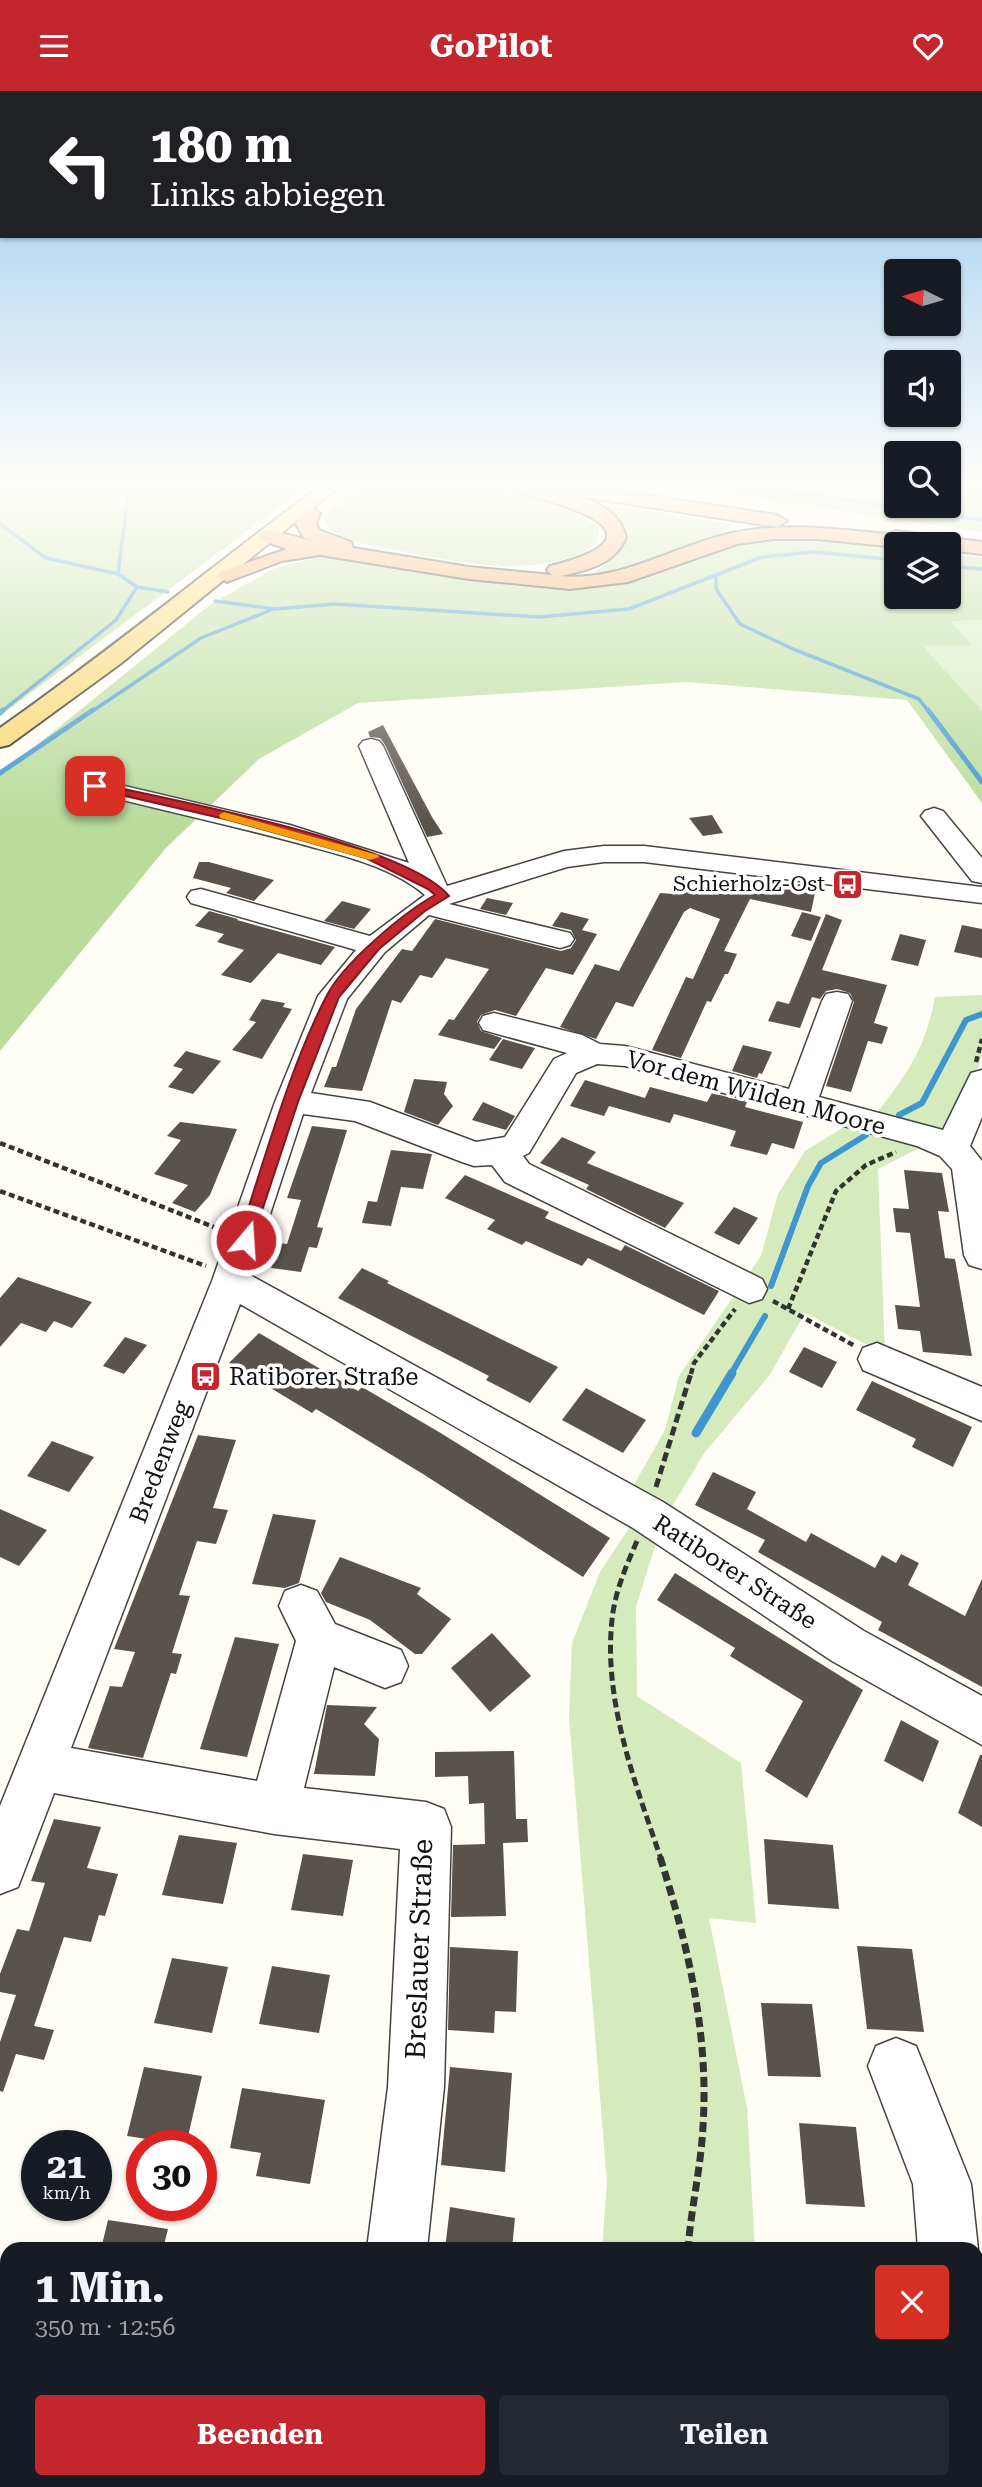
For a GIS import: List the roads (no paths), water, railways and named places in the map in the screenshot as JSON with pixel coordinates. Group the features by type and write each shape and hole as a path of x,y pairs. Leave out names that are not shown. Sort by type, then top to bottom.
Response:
{"main road":[{"path":"161,622 179,601"},
{"path":"161,622 183,601"},
{"path":"0,740 192,601"}],"street":[{"path":"371,746 433,896"},
{"path":"95,786 231,817 370,855 433,896 560,939"},
{"path":"934,816 982,875"},
{"path":"433,896 532,867 604,854 644,854 982,895"},
{"name":"Bredenweg","path":"0,1869 21,1792 230,1281 291,1102 333,996 375,946 433,896"},
{"path":"800,1104 837,1002"},
{"path":"494,1023 572,1042 594,1054"},
{"name":"Vor dem Wilden Moore","path":"501,1152 517,1145 565,1066 594,1054 625,1056 940,1143"},
{"path":"978,1073 940,1143 968,1166 982,1255"},
{"path":"291,1102 359,1110 474,1154 501,1152 517,1173 749,1290"},
{"name":"Ratiborer Straße","path":"230,1281 648,1515 848,1646 982,1722"},
{"path":"877,1359 982,1405"},
{"path":"274,1809 310,1622 385,1666"},
{"name":"Breslauer Straße","path":"21,1792 274,1809 426,1827 416,2087 398,2242"},
{"path":"896,2066 942,2183 947,2242"}],"lane":[{"path":"201,897 375,946"}],"waterway":[{"path":"1,712 116,620 128,601"},
{"path":"215,601 274,609 335,604 539,617 629,609 650,601"},
{"path":"724,601 740,624 793,649 919,699 929,712"},
{"path":"91,712 201,638 271,610"},
{"path":"0,773 93,710"},
{"path":"928,710 982,782"},
{"path":"899,1115 922,1103 966,1020 982,1014"},
{"path":"771,1286 808,1186 821,1163 866,1135"},
{"path":"731,1374 765,1316"},
{"path":"696,1433 732,1373"}],"place":[{"name":"Schierholz-Ost","path":"848,884"},
{"name":"Ratiborer Straße","path":"206,1377"}]}
